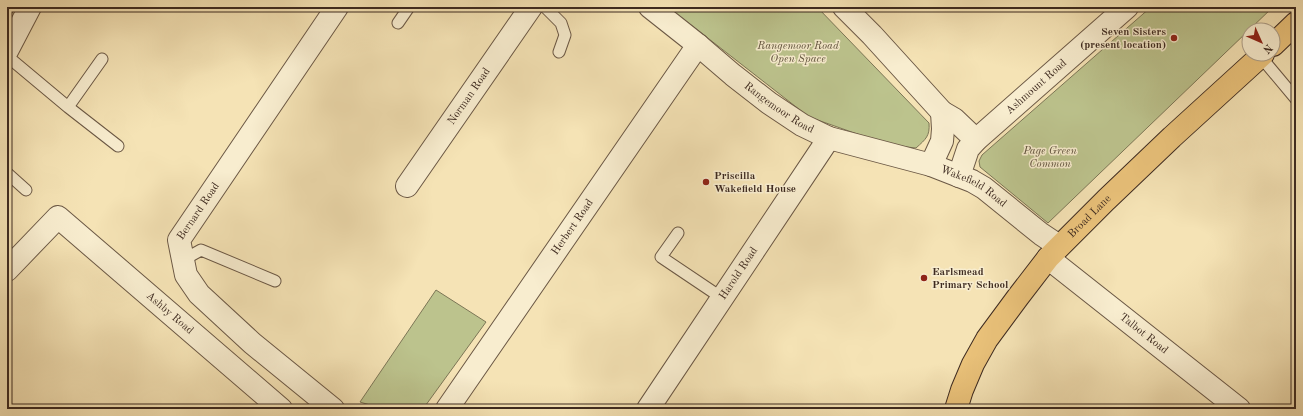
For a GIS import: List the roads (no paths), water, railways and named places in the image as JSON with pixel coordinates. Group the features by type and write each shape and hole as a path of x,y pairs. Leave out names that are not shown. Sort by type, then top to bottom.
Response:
{"main road":[{"name":"Broad Lane","path":"1281,37 1296,23"},
{"name":"Broad Lane","path":"956,409 973,364 987,339 1054,252 1172,137 1254,62"}],"street":[{"path":"7,51 30,7"},
{"name":"Bernard Road","path":"334,409 252,343 199,294 186,275 178,240 337,7"},
{"name":"Norman Road","path":"407,186 531,7"},
{"name":"Rangemoor Road","path":"650,7 769,103 802,125 829,138 931,166"},
{"path":"844,7 872,34 942,112 954,119 976,140"},
{"name":"Ashmount Road","path":"959,176 968,149 976,140 1127,7"},
{"name":"Herbert Road","path":"447,409 698,45"},
{"name":"Wakefield Road","path":"942,112 942,141 931,166 959,176 984,188 1041,234 1054,252"},
{"name":"Harold Road","path":"648,409 829,138"},
{"name":"Ashby Road","path":"7,270 58,217 281,409"},
{"name":"Talbot Road","path":"1054,252 1239,409"}],"lane":[{"path":"398,24 409,7"},
{"path":"545,7 561,23 565,35 560,52"},
{"path":"7,56 118,146"},
{"path":"68,107 102,60"},
{"path":"1272,62 1296,99"},
{"path":"7,173 26,190"},
{"path":"678,233 661,257 722,298"},
{"path":"183,260 201,250 275,281"}],"place":[{"name":"Seven Sisters (present location)","path":"1174,38"},
{"name":"Priscilla Wakefield House","path":"706,182"},
{"name":"Earlsmead Primary School","path":"924,278"}],"park label":[{"name":"Rangemoor Road Open Space","path":"798,52"},
{"name":"Page Green Common","path":"1050,157"}]}
